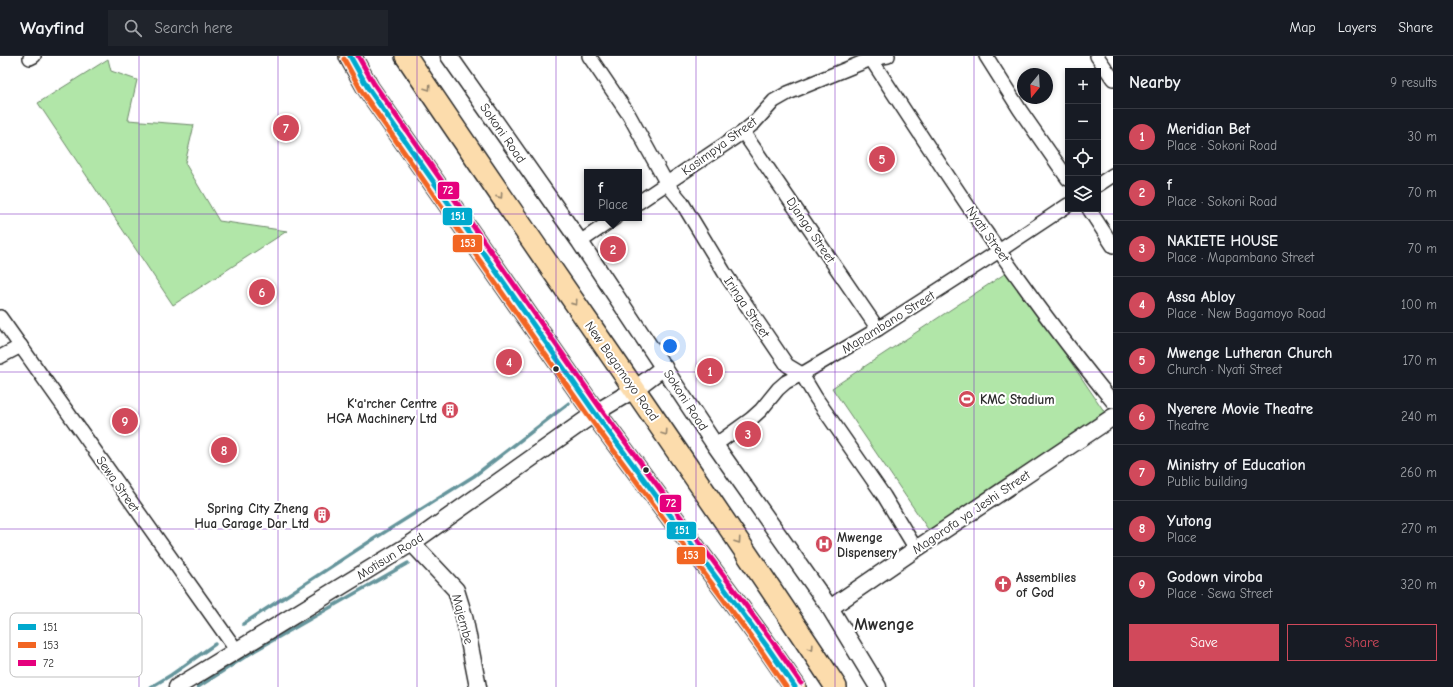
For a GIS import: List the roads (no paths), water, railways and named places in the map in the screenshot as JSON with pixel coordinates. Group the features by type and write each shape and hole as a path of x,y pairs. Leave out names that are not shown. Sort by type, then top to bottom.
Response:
{"highway":[{"path":"350,56 368,88 595,413 766,645 795,687"},
{"name":"New Bagamoyo Road","path":"406,56 485,174 635,389 836,687"}],"street":[{"name":"Sokoni Road","path":"449,56 580,242 715,445 830,608 878,687"},
{"name":"Iringa Street","path":"589,56 629,115 667,184 681,201 724,272 787,365 802,374 816,398 884,496 916,549"},
{"name":"Kasimpya Street","path":"642,200 743,132 774,102 788,93 850,61 888,56"},
{"path":"986,56 1020,110 1066,176"},
{"path":"1097,56 1113,79"},
{"name":"Nyati Street","path":"870,59 931,153 1000,251 1044,313 1113,402"},
{"name":"Django Street","path":"743,132 878,329"},
{"path":"1101,183 1113,174"},
{"name":"Mapambano Street","path":"715,445 751,420 782,385 878,329 1000,251 1065,207"},
{"path":"1091,212 1113,246"},
{"path":"580,242 611,221"},
{"name":"Sewa Street","path":"0,317 237,651"},
{"path":"0,357 21,346"},
{"name":"Motisun Road","path":"177,687 412,543 595,413 635,389 664,367"},
{"name":"Magorofa ya Jeshi Street","path":"830,608 1113,417"},
{"name":"Majembe","path":"412,543 456,590 464,616 478,687"}],"waterway":[{"path":"243,624 474,476 569,403"},
{"path":"198,687 254,651 408,563"},
{"path":"151,687 215,644"}],"place":[{"name":"Ministry of Education","path":"286,128"},
{"name":"Mwenge Lutheran Church","path":"882,159"},
{"name":"f","path":"613,249"},
{"name":"Nyerere Movie Theatre","path":"262,292"},
{"name":"Assa Abloy","path":"509,362"},
{"name":"Meridian Bet","path":"710,371"},
{"name":"KMC Stadium","path":"967,399"},
{"name":"K'a'rcher Centre HGA Machinery Ltd","path":"450,410"},
{"name":"Godown viroba","path":"125,421"},
{"name":"NAKIETE HOUSE","path":"748,434"},
{"name":"Yutong","path":"224,450"},
{"name":"Spring City Zheng Hua Garage Dar Ltd","path":"322,515"},
{"name":"Mwenge Dispensery","path":"824,544"},
{"name":"Assemblies of God","path":"1003,584"}],"district":[{"name":"Mwenge","path":"884,624"}]}
